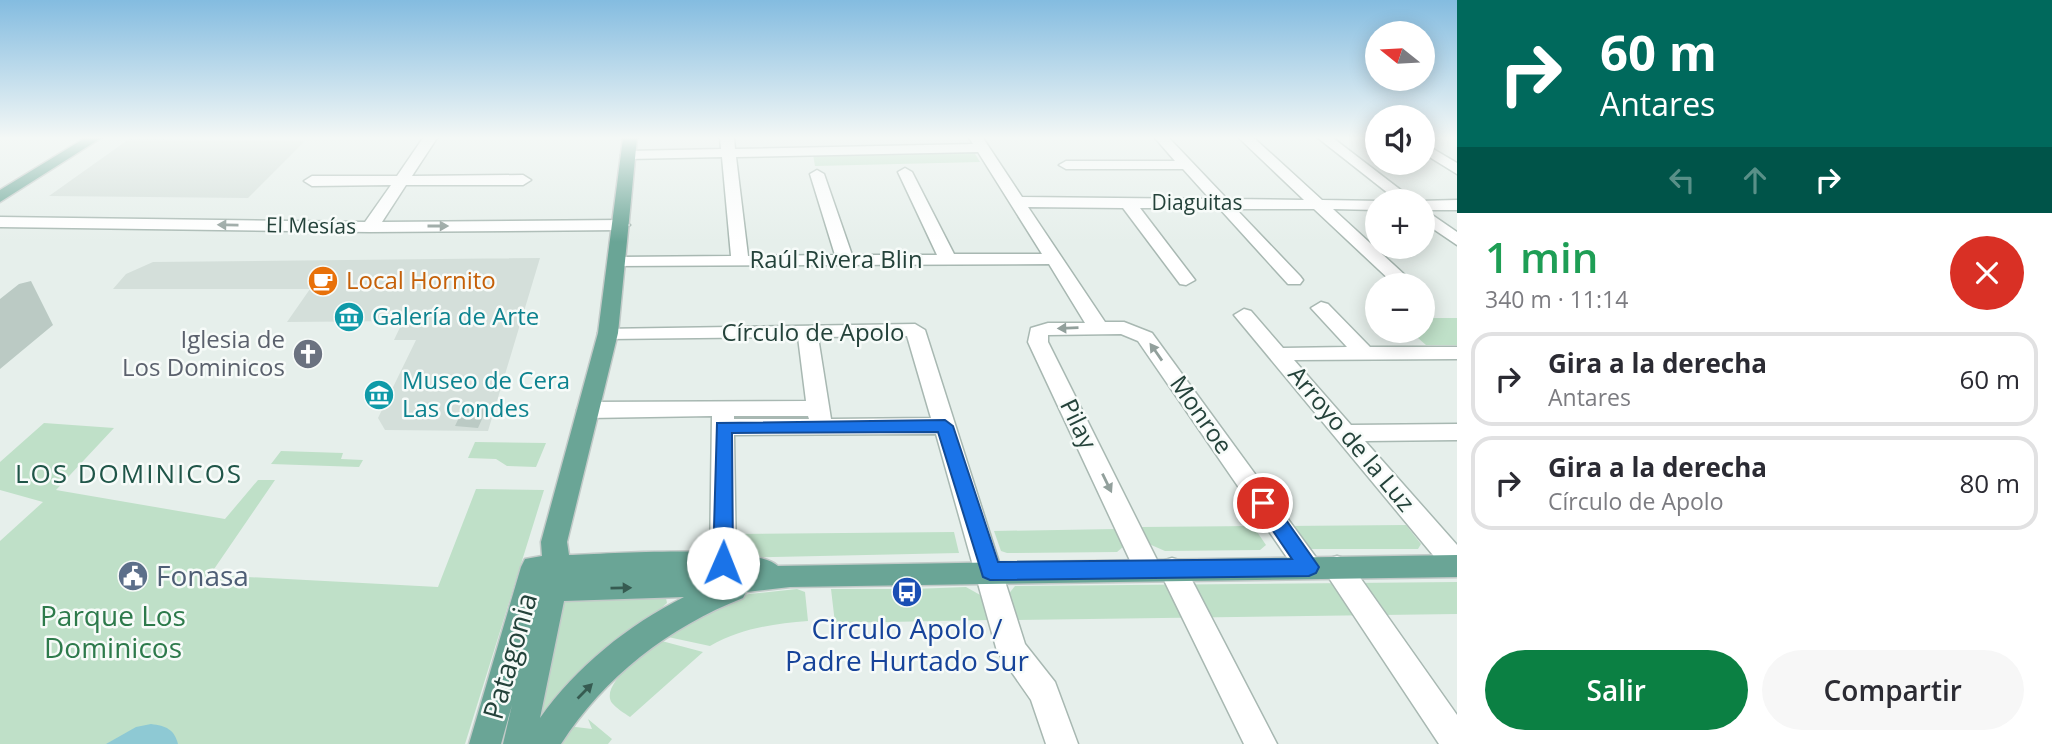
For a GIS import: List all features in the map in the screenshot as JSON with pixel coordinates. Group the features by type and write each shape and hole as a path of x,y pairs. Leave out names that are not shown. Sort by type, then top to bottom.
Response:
{"main road":[{"path":"0,197 39,173"},
{"path":"546,571 608,333 626,173"},
{"path":"546,571 723,563 790,576"},
{"path":"546,571 681,586 790,576 1457,565"},
{"name":"Patagonia","path":"485,744 546,571"},
{"name":"Patagonia","path":"519,744 546,571"},
{"path":"542,744 577,699 656,627 683,609 713,596 790,576"}],"street":[{"path":"370,227 407,173"},
{"path":"731,173 740,261"},
{"path":"905,173 948,260"},
{"path":"999,173 1098,327"},
{"path":"1195,173 1294,280"},
{"path":"1284,173 1392,273"},
{"path":"1370,173 1391,189"},
{"path":"817,174 845,260"},
{"path":"312,181 523,180"},
{"name":"Diaguitas","path":"1018,202 1365,205"},
{"path":"1128,203 1186,280"},
{"path":"1435,205 1457,205"},
{"name":"El Mesías","path":"0,222 370,227 622,225"},
{"path":"1435,223 1457,240"},
{"name":"Raúl Rivera Blin","path":"618,262 1054,259"},
{"path":"1321,308 1364,353"},
{"name":"Arroyo de la Luz","path":"1244,315 1271,349 1280,354 1457,565"},
{"name":"Monroe","path":"1098,327 1124,327 1146,337 1457,743"},
{"name":"Pilay","path":"1098,327 1048,329 1038,332 1038,342 1160,569"},
{"name":"Círculo de Apolo","path":"608,333 915,330 1012,651 1044,692 1062,744"},
{"path":"807,331 819,417"},
{"path":"1280,354 1457,353"},
{"path":"588,410 723,418 819,417 945,426"},
{"path":"723,418 723,563"},
{"path":"1346,433 1457,432"},
{"path":"1160,569 1261,744"}],"shaded area":[{"path":"82,173 273,173 248,198 49,196"},
{"path":"540,258 488,431 385,430 378,418 416,340 394,340 403,321 287,322 310,289 113,289 126,274 153,262"}],"green space":[{"path":"1435,318 1457,318 1457,345 1424,343 1435,343"},
{"name":"Parque Los Dominicos","path":"44,423 114,428 56,490 225,519 258,480 275,480 210,575 438,587 476,489 544,490 465,744 0,744 0,541 43,502 0,490 0,462"},
{"path":"475,442 546,443 536,467 507,466 496,459 468,458"},
{"path":"281,451 343,453 341,459 363,460 359,467 271,464"},
{"path":"1406,525 1421,544 1418,549 1303,549 1285,526"},
{"path":"1253,526 1266,545 1260,550 1165,551 1149,544 1142,527"},
{"path":"1115,529 1124,546 1117,552 1007,553 1001,551 994,531"},
{"path":"954,532 959,553 728,558 729,534"},
{"path":"1457,582 1457,614 1015,620 1007,596 1015,586"},
{"path":"966,587 982,596 989,620 835,623 831,589 897,589 899,599 914,598 913,589"},
{"path":"797,589 805,592 808,621 758,628 710,646 668,637 667,634 727,600 749,594"},
{"path":"666,598 667,603 544,713 538,712 558,607 564,601"},
{"path":"658,640 703,652 630,717 612,703 612,687 626,669"},
{"path":"588,719 612,739 608,744 555,744 568,726 592,729"}],"water":[{"path":"151,724 169,729 178,744 106,744 136,727"}],"building":[{"path":"31,281 53,325 0,369 0,299 19,284"},
{"path":"464,407 487,408 478,428 455,426"}],"place":[{"name":"Local Hornito","path":"323,281"},
{"name":"Galería de Arte","path":"349,317"},
{"name":"Iglesia de Los Dominicos","path":"308,354"},
{"name":"Museo de Cera Las Condes","path":"379,395"},
{"name":"Fonasa","path":"133,576"},
{"name":"Circulo Apolo / Padre Hurtado Sur","path":"907,592"}],"district":[{"name":"LOS DOMINICOS","path":"129,474"}],"route":[{"path":"723,563 723,427 945,426 990,571 1309,567 1263,503"}]}
